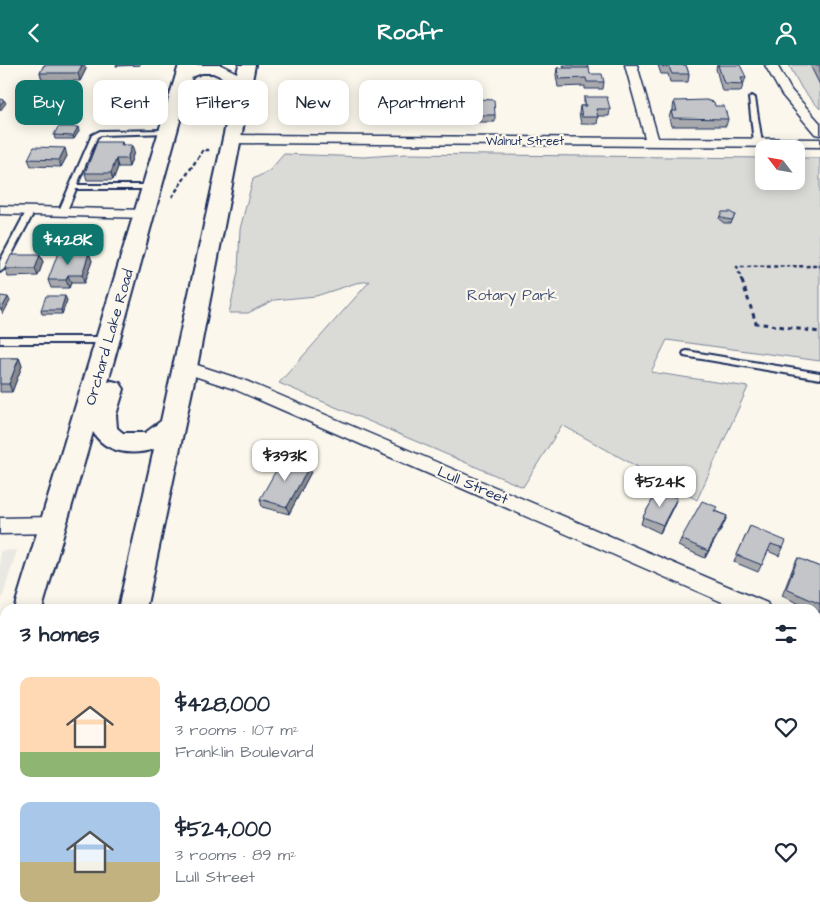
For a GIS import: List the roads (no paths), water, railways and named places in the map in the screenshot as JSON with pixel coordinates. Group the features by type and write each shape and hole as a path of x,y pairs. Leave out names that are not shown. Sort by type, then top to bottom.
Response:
{"main road":[{"path":"133,604 185,367 246,65"},
{"path":"185,69 215,68 230,75 221,130 231,139"},
{"name":"Orchard Lake Road","path":"30,604 185,69"},
{"path":"133,251 144,268 103,423 106,432 116,441 128,444 153,441 172,425"}],"street":[{"path":"631,65 653,142"},
{"path":"771,65 786,93 820,131"},
{"name":"Walnut Street","path":"231,139 755,143"},
{"name":"Walnut Street","path":"805,143 820,143"},
{"path":"0,210 62,213 144,213"},
{"name":"Lull Street","path":"185,367 240,385 748,604"},
{"path":"0,526 54,525"}],"lane":[{"path":"752,98 758,140"},
{"path":"62,213 94,137 100,133 167,133"},
{"path":"72,187 152,187"},
{"path":"0,269 30,212"},
{"path":"0,340 108,339"},
{"path":"687,353 820,376"}],"park label":[{"name":"Rotary Park","path":"512,295"}]}
